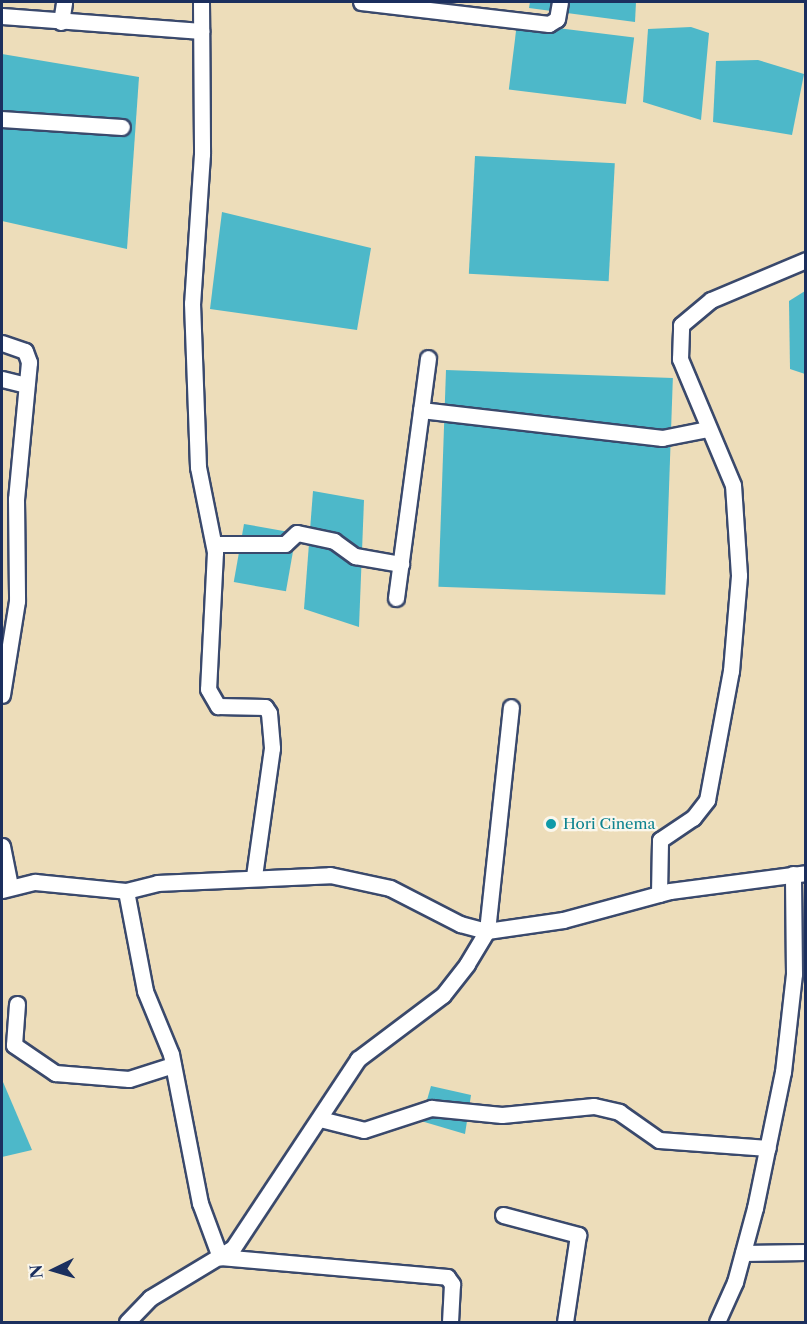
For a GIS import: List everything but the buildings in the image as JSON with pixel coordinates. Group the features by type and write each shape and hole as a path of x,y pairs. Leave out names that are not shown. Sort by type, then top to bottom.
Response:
{"street":[{"path":"61,21 64,2"},
{"path":"201,2 194,370 201,494 215,544 210,699 230,708 265,707 272,731 254,876"},
{"path":"361,2 549,24 557,19 560,2"},
{"path":"2,16 201,31"},
{"path":"2,119 122,127"},
{"path":"659,894 660,840 693,818 707,800 737,616 739,523 733,485 680,359 681,325 711,300 806,261"},
{"path":"2,343 29,356 16,499 17,601 4,657 2,695"},
{"path":"396,598 428,358"},
{"path":"2,379 26,386"},
{"path":"421,410 662,438 708,429"},
{"path":"215,544 285,544 297,533 334,541 355,556 401,564"},
{"path":"127,1323 150,1298 233,1248 358,1059 443,996 487,931 511,707"},
{"path":"2,846 6,888 35,882 126,891 157,883 254,876 361,879 460,924 487,931 563,920 659,894 799,873 791,1003 768,1148 743,1253 717,1323"},
{"path":"126,891 145,991 173,1065 200,1203 220,1257"},
{"path":"17,1004 14,1046 55,1073 129,1079 173,1065"},
{"path":"320,1119 364,1130 431,1108 502,1115 594,1106 619,1112 659,1140 768,1148"},
{"path":"503,1215 578,1235 565,1323"},
{"path":"743,1253 806,1252"},
{"path":"220,1257 447,1277 452,1284 450,1323"}],"water":[{"path":"530,2 636,2 635,22 529,8"},
{"path":"517,23 634,37 626,104 509,90"},
{"path":"691,27 709,33 701,120 643,102 648,29"},
{"path":"2,54 139,77 127,249 2,221"},
{"path":"758,60 804,74 792,135 713,122 716,61"},
{"path":"475,156 615,163 609,281 469,274"},
{"path":"222,212 371,248 357,330 210,309"},
{"path":"805,291 805,374 790,369 789,301"},
{"path":"446,370 673,378 665,595 438,587"},
{"path":"313,491 364,500 359,627 304,609"},
{"path":"244,524 296,533 286,591 234,582"},
{"path":"3,1082 32,1150 2,1157 2,1084"},
{"path":"431,1086 471,1095 465,1134 421,1121"}],"place":[{"name":"Hori Cinema","path":"551,824"}]}
